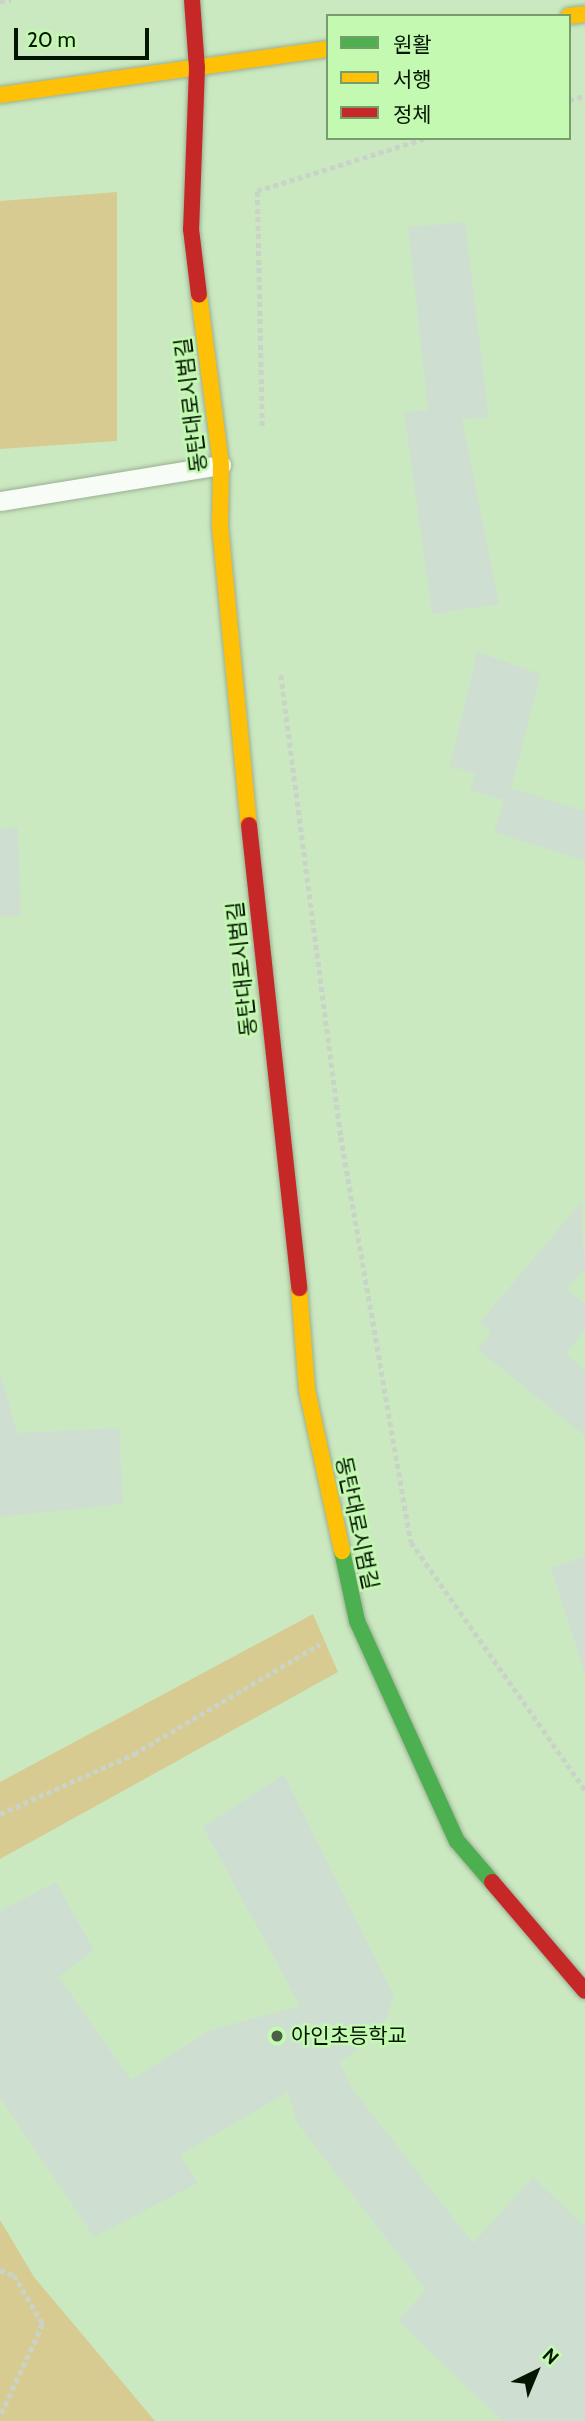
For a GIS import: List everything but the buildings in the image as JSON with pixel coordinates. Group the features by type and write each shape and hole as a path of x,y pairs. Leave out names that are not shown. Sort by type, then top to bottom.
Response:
{"street":[{"name":"동탄대로시범길","path":"192,0 197,68 191,229 221,465 219,526 272,1064 289,1156 307,1390 357,1621 457,1841 585,1991"},
{"path":"0,95 326,49"}],"lane":[{"path":"0,501 221,465"}],"path":[{"path":"0,2 11,0"},
{"path":"262,439 257,191 420,140"},
{"path":"279,666 341,1137 411,1542 585,1790"},
{"path":"0,1814 134,1754 357,1621"},
{"path":"0,2270 14,2275 43,2324 0,2417"}],"shaded area":[{"path":"117,192 117,441 0,449 0,201"},
{"path":"313,1614 338,1672 0,1859 0,1782"},
{"path":"0,2220 34,2277 155,2421 0,2421"}],"traffic: fast":[{"path":"342,1551 357,1621 457,1841 492,1882"}],"traffic: slow":[{"path":"571,16 585,14"},
{"path":"0,95 326,49"},
{"path":"199,295 221,465 220,526 249,825"},
{"path":"299,1288 307,1390 342,1551"}],"traffic: jam":[{"path":"192,0 197,68 191,229 199,295"},
{"path":"249,825 299,1288"},
{"path":"492,1882 585,1991"}],"place":[{"name":"아인초등학교","path":"277,2036"}]}
